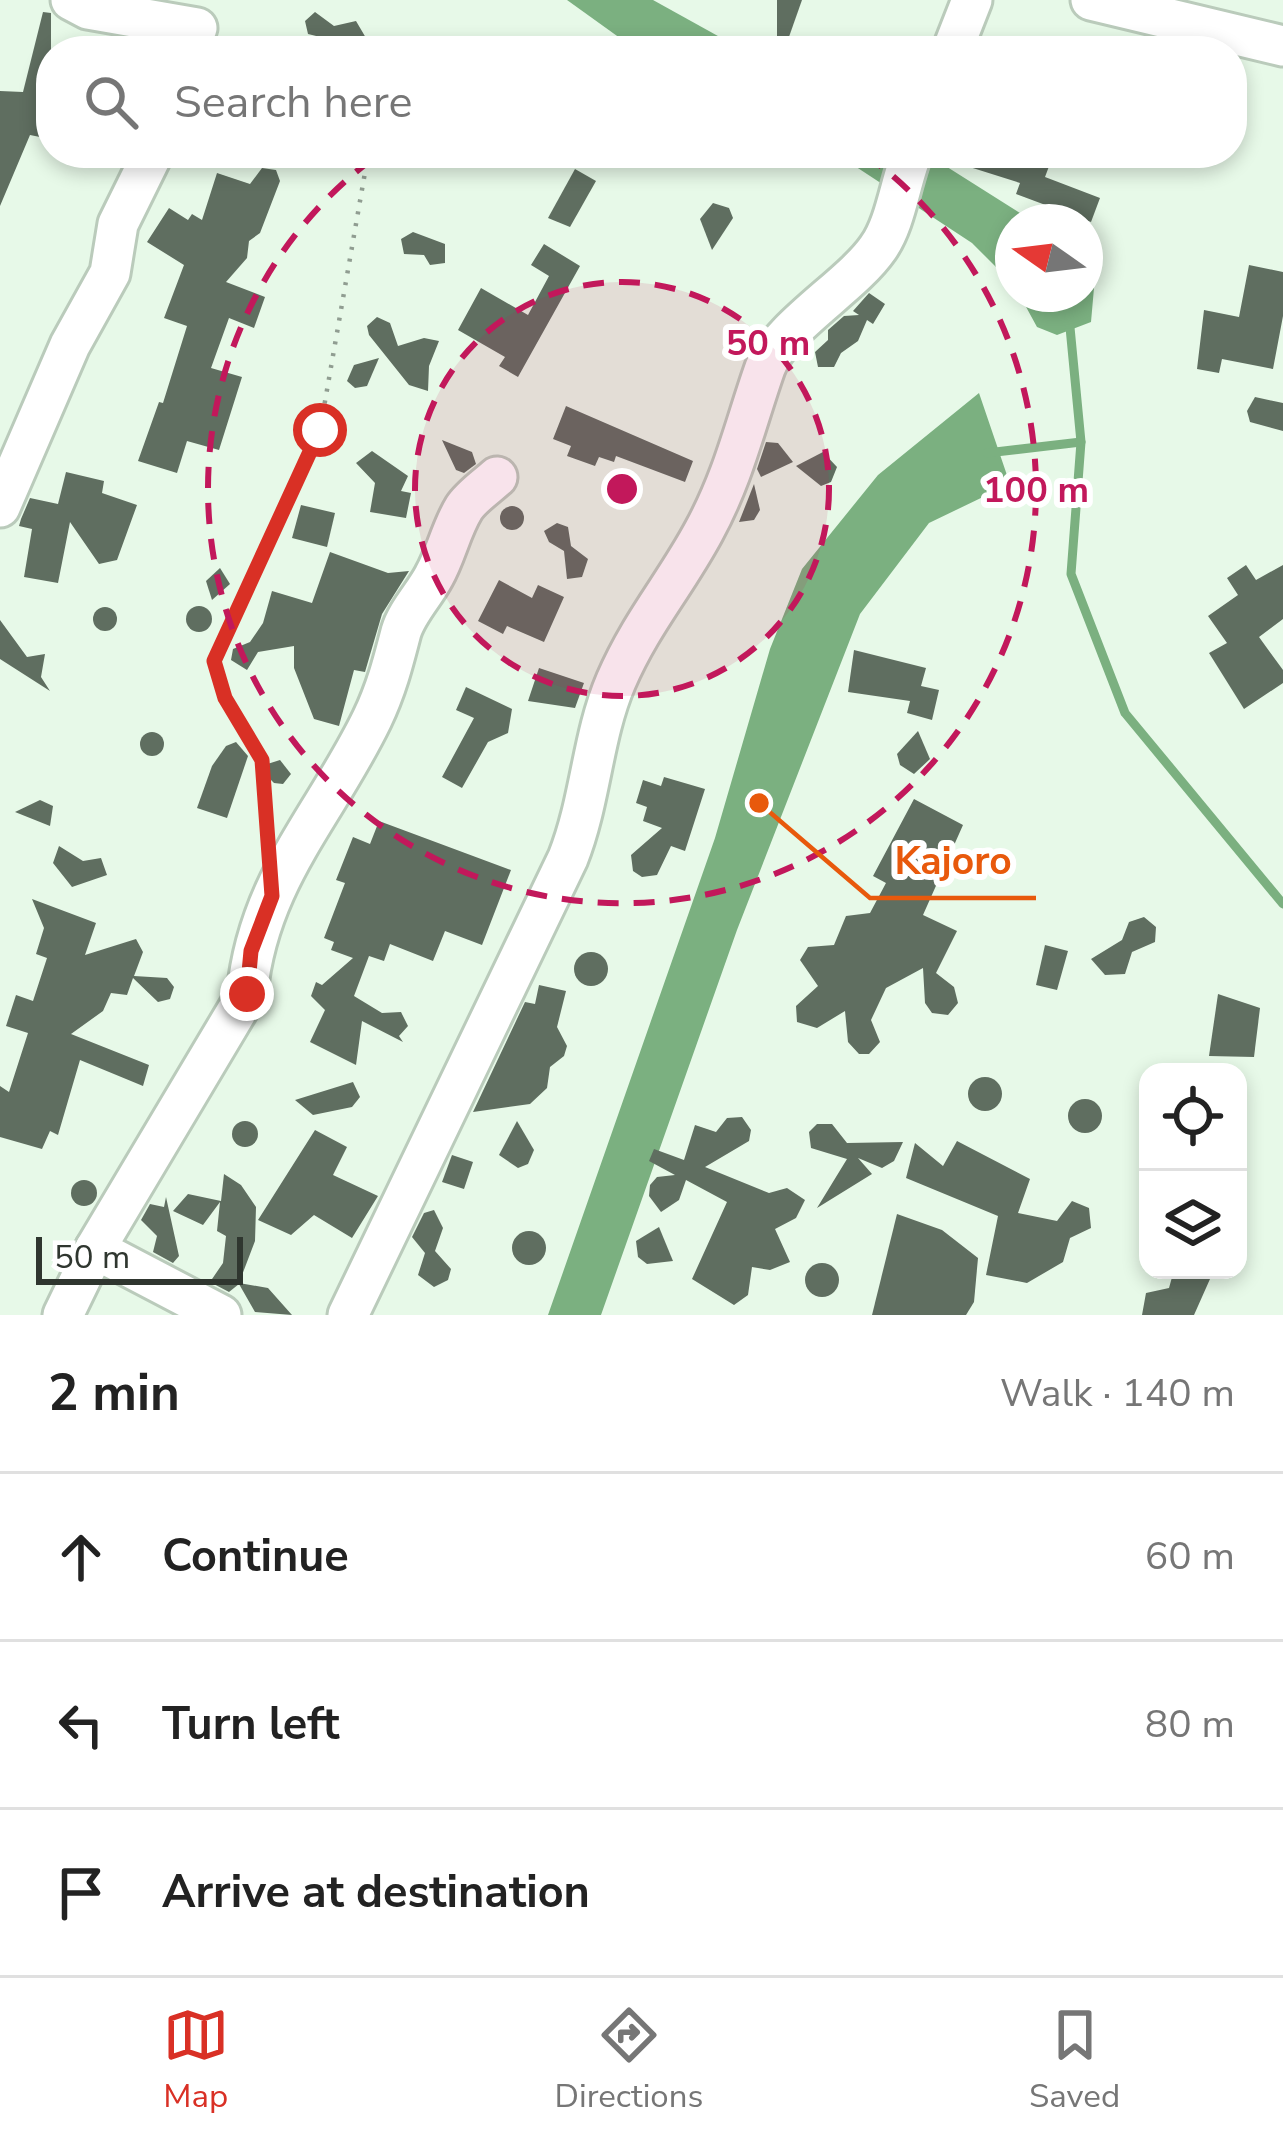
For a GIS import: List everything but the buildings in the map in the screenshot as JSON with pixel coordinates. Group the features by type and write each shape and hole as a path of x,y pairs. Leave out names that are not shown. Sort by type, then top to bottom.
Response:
{"street":[{"path":"71,0 88,9 198,26"},
{"path":"958,36 972,0"},
{"path":"1091,0 1172,9 1283,46"},
{"path":"0,507 70,345 110,274 118,224 146,168"},
{"path":"348,1315 568,858 583,820 601,720 615,684 645,618 671,587 706,529 758,405 766,364 881,245 907,168"},
{"path":"63,1315 95,1249 247,994 251,951 272,896 318,806 346,769 373,718 395,665 402,628 436,574 464,507 497,477"},
{"path":"95,1249 221,1315"}],"path":[{"path":"272,896 262,760 225,698 214,661 320,430 367,168"}],"shaded area":[{"path":"567,0 653,0 718,36 617,36"},
{"path":"858,168 949,168 1006,204 995,204 995,266 972,243"},
{"path":"1029,312 1092,312 1091,322 1057,335 1037,327"},
{"path":"979,393 1010,484 929,523 860,614 737,930 601,1315 548,1315 715,838 770,649 802,569 878,475"}],"waterway":[{"path":"1069,317 1081,442 1071,574 1125,713 1283,904"},
{"path":"987,453 1081,442"}],"place":[{"name":"Kajoro","path":"759,803"}],"route":[{"path":"247,994 251,951 272,896 262,760 225,698 214,661 320,430"}]}
